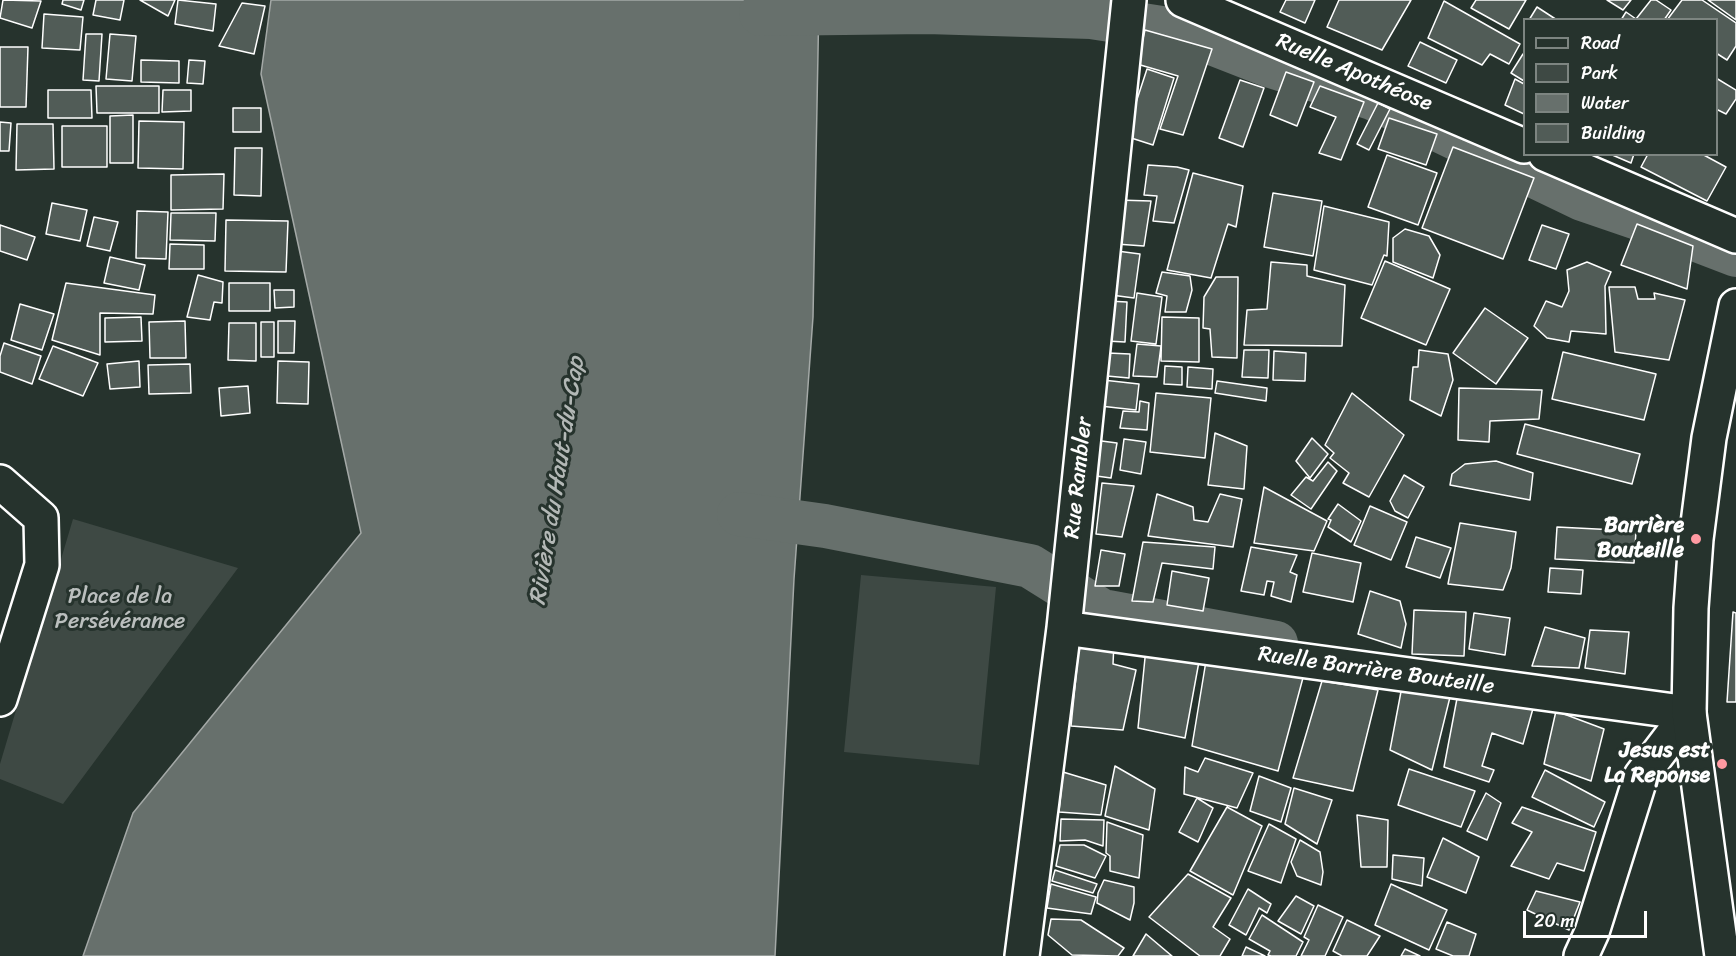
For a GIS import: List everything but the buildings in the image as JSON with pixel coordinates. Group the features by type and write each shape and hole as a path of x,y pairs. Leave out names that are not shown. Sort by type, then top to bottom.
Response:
{"street":[{"name":"Rue Rambler","path":"1022,956 1064,628 1129,0"},
{"name":"Ruelle Apothéose","path":"1183,0 1523,146"},
{"path":"1550,156 1736,236"},
{"path":"1722,956 1689,713 1691,608 1696,538 1709,438 1736,306"},
{"path":"0,482 41,518 42,565 0,699"},
{"name":"Ruelle Barrière Bouteille","path":"1064,628 1689,713"},
{"path":"1581,956 1592,932 1641,776 1689,713"}],"green space":[{"name":"Place de la Persévérance","path":"73,519 238,568 63,804 0,779 0,764"},
{"path":"861,575 996,587 979,765 844,752"}],"water":[{"name":"Rivière du Haut-du-Cap","path":"271,0 819,0 813,317 794,579 775,956 83,956 133,813 361,533 261,74"}],"waterway":[{"path":"761,14 927,12 1091,17 1181,31 1268,65 1372,98 1582,199 1736,255"},
{"path":"739,514 825,526 1030,566 1102,611 1276,643"}],"place":[{"name":"Barrière Bouteille","path":"1696,539"},
{"name":"Jesus est La Reponse","path":"1722,764"}]}
